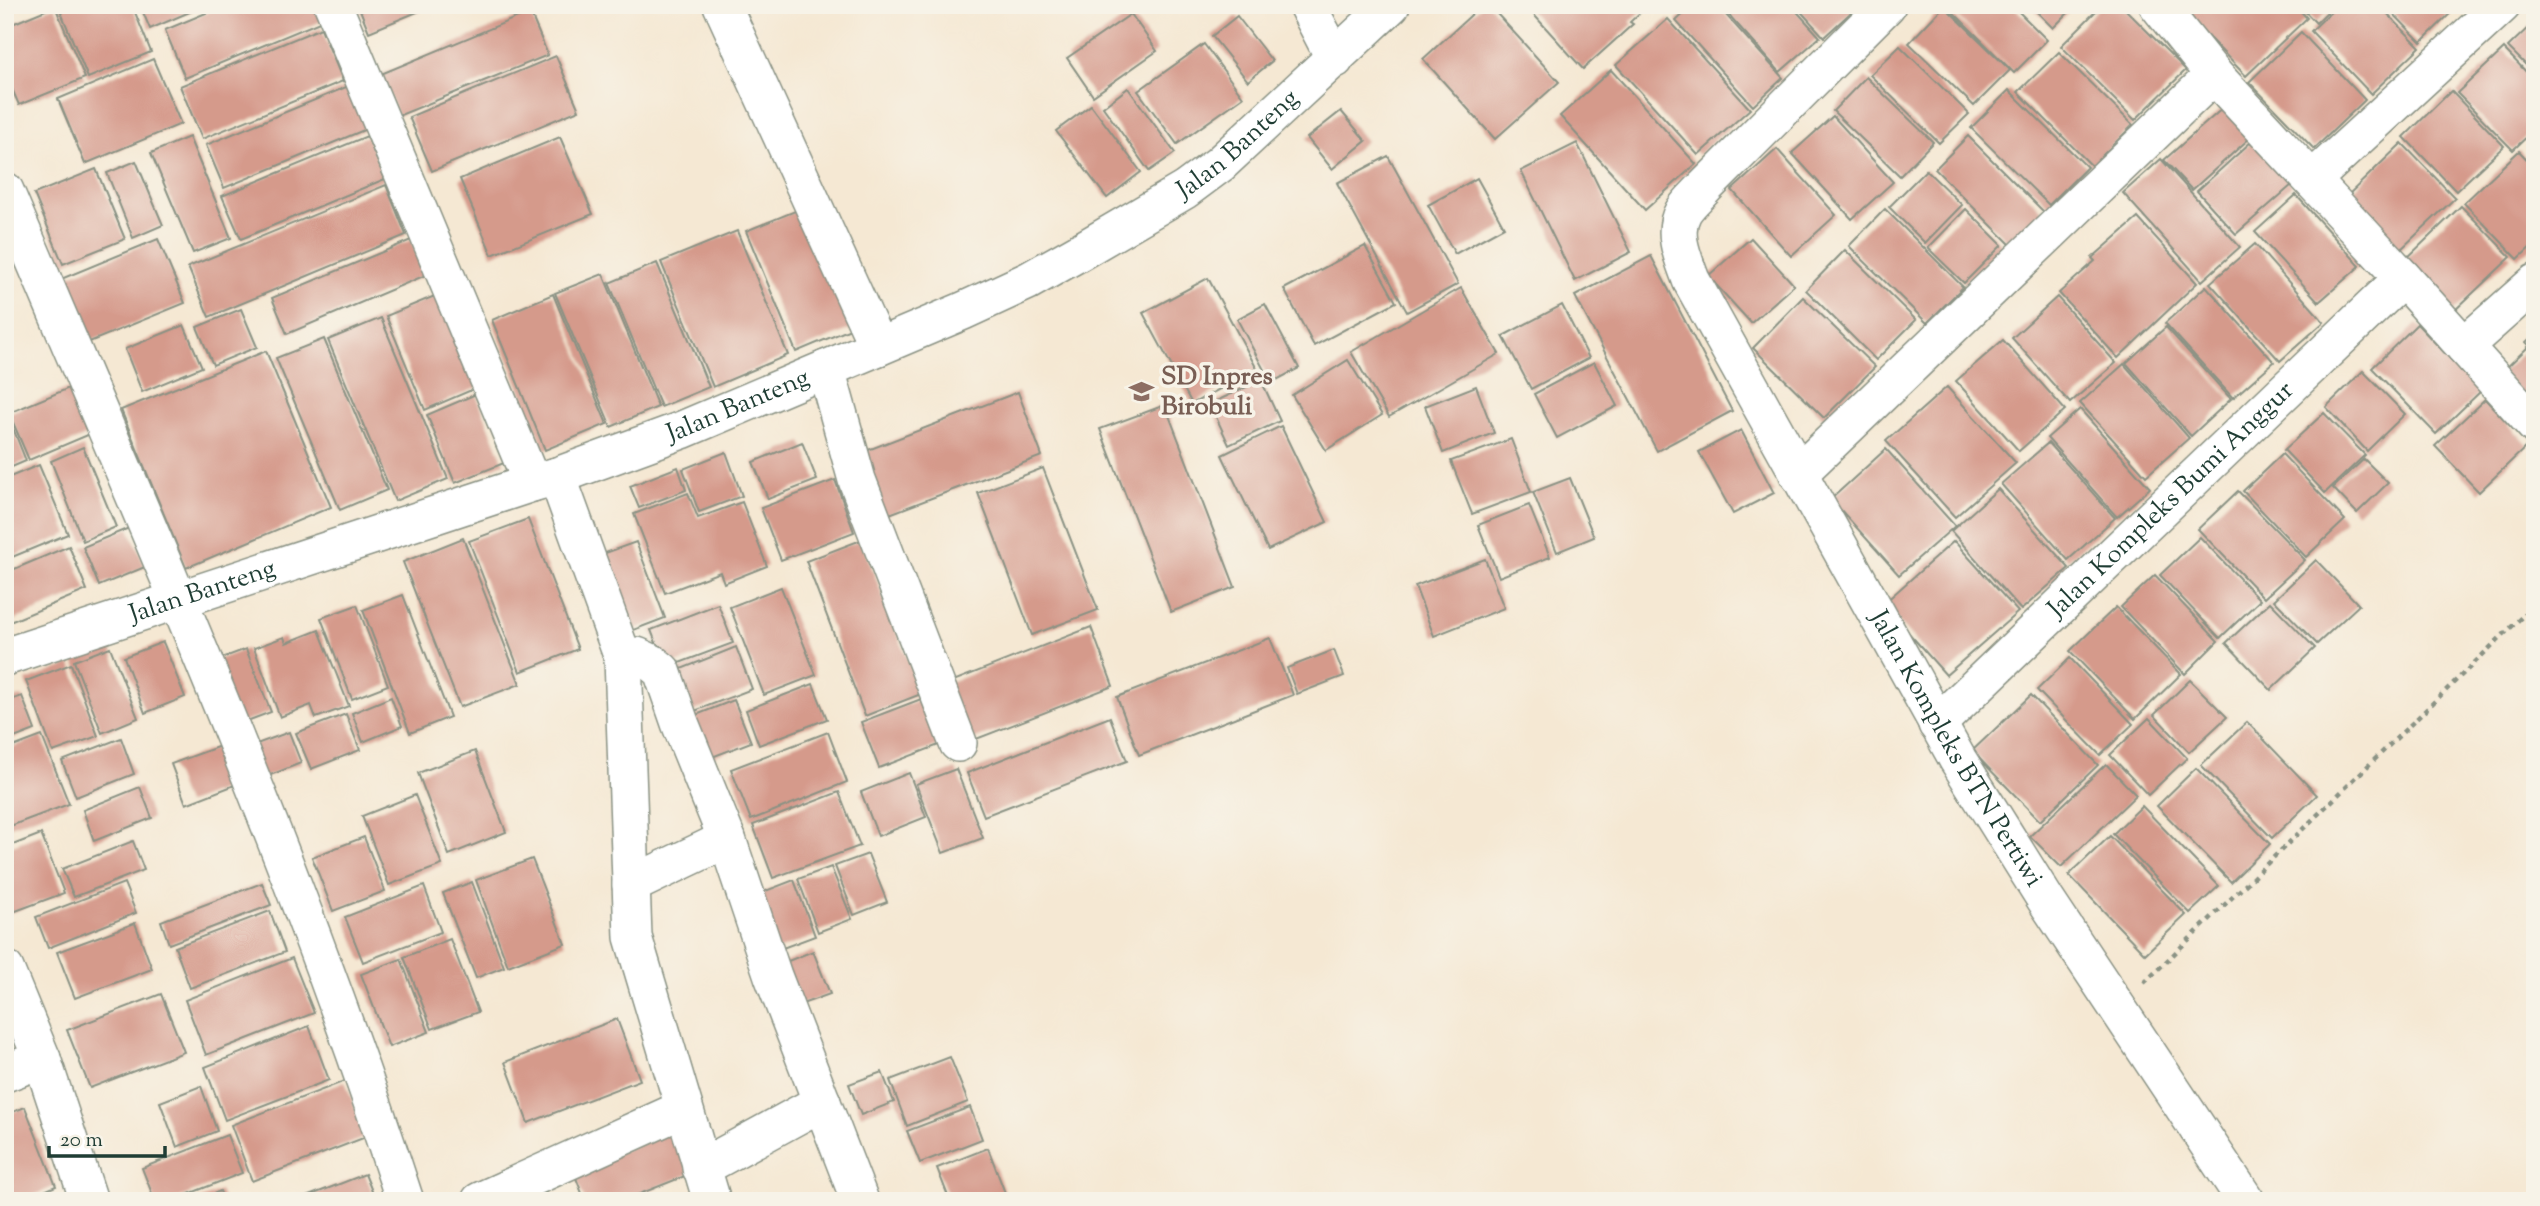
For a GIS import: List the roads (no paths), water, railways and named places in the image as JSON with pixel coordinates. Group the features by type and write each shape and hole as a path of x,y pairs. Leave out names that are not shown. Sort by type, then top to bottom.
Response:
{"street":[{"path":"333,5 623,658 634,937 706,1184 822,1102"},
{"path":"722,5 878,347"},
{"path":"1307,5 1335,59"},
{"name":"Jalan Banteng","path":"5,657 544,480 682,430 1028,281 1185,190 1220,164 1391,5"},
{"name":"Jalan Kompleks BTN Pertiwi","path":"1887,5 1706,186 1682,214 1678,229 1679,242 1691,280 1958,760 2047,902 2246,1201"},
{"path":"2313,179 2502,5"},
{"path":"2163,7 2214,75 2313,179 2535,425"},
{"path":"1798,474 2214,75"},
{"path":"5,191 178,598 262,806 376,1111 405,1201"},
{"name":"Jalan Kompleks Bumi Anggur","path":"1937,723 2403,278"},
{"path":"2464,346 2535,283"},
{"path":"826,369 873,525 958,743"},
{"path":"623,658 637,656 662,671 727,839 773,976 860,1201"},
{"path":"631,885 727,839"},
{"path":"5,969 42,1059 89,1201"},
{"path":"5,1073 42,1059"},
{"path":"480,1201 683,1109"}],"place":[{"name":"SD Inpres Birobuli","path":"1141,392"}]}
